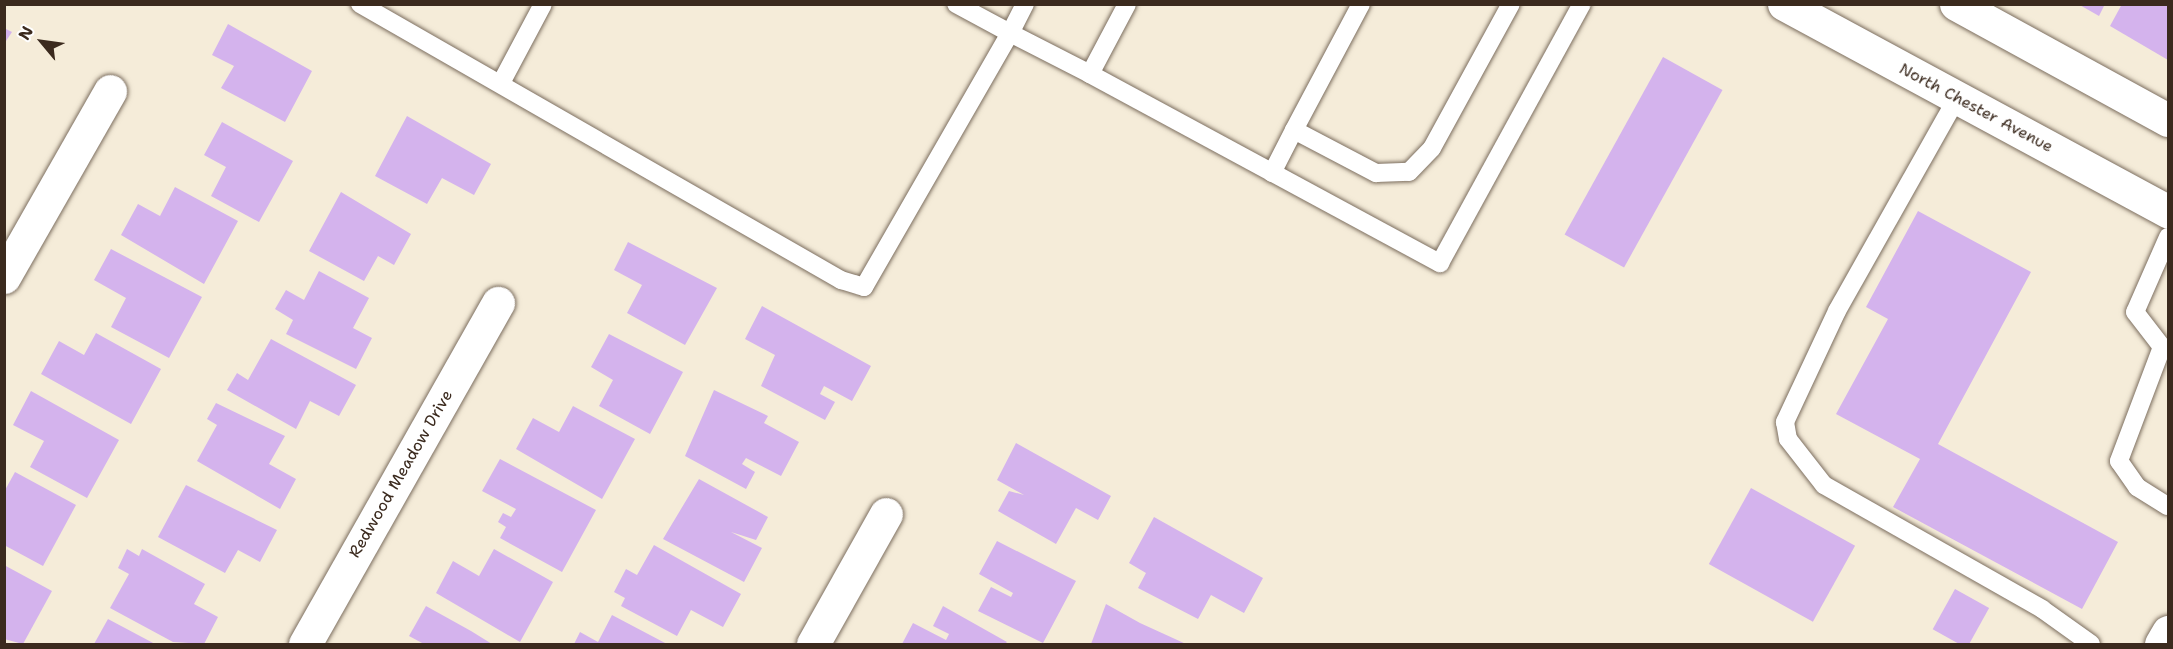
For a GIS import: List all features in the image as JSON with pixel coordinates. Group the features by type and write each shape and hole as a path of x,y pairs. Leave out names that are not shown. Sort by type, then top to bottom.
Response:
{"street":[{"name":"North Chester Avenue","path":"1784,4 2169,212"},
{"path":"1956,4 2169,120"},
{"path":"4,278 110,92"},
{"name":"Redwood Meadow Drive","path":"304,645 498,303"},
{"path":"813,645 886,514"},
{"path":"2161,645 2169,632"}],"lane":[{"path":"360,4 840,280 864,287 1025,4"},
{"path":"501,83 543,4"},
{"path":"956,4 1440,263 1582,4"},
{"path":"1090,74 1127,4"},
{"path":"1272,173 1361,4"},
{"path":"1294,130 1376,173 1409,172 1432,148 1511,4"},
{"path":"1957,98 1838,311 1785,422 1788,439 1824,485 2042,609 2091,645"},
{"path":"2169,237 2135,312 2162,347 2119,461 2137,487 2169,506"}],"building":[{"path":"2078,4 2105,4 2099,16"},
{"path":"2122,4 2168,4 2168,60 2110,26"},
{"path":"228,24 312,71 285,122 221,88 234,66 212,55"},
{"path":"4,28 12,32 4,44"},
{"path":"1663,57 1722,90 1624,268 1565,235"},
{"path":"407,116 491,164 474,195 442,178 427,204 375,176"},
{"path":"222,122 293,161 259,222 211,196 226,167 204,155"},
{"path":"175,187 238,221 204,284 121,235 138,204 160,216"},
{"path":"341,192 411,234 394,265 378,256 364,281 309,251"},
{"path":"1918,211 2031,272 1938,444 2118,542 2082,609 1893,507 1920,459 1836,414 1888,319 1866,307"},
{"path":"628,242 717,288 685,345 627,313 642,285 614,270"},
{"path":"111,249 202,297 169,358 111,327 126,298 94,280"},
{"path":"319,271 369,298 353,328 372,338 356,369 286,334 293,320 275,309 286,290 304,300"},
{"path":"762,306 871,366 852,401 824,386 820,394 835,402 825,420 761,386 775,355 745,339"},
{"path":"96,333 161,369 131,424 41,374 59,341 84,355"},
{"path":"609,334 683,372 650,434 599,406 613,380 591,367"},
{"path":"271,339 356,385 339,416 310,401 296,429 227,390 237,373 248,380"},
{"path":"714,390 768,416 764,423 799,442 781,476 746,458 742,464 755,472 746,489 685,456"},
{"path":"31,391 119,440 87,498 30,467 44,441 13,425"},
{"path":"216,403 285,436 269,464 296,479 280,509 197,461 217,425 207,419"},
{"path":"573,406 635,439 602,499 516,449 533,418 559,432"},
{"path":"1016,443 1111,496 1098,520 1076,508 1056,544 998,511 1009,491 1024,495 997,480"},
{"path":"500,459 596,510 562,572 500,538 506,527 498,522 503,513 511,517 516,509 482,491"},
{"path":"15,472 76,505 43,566 4,545 4,492"},
{"path":"699,479 768,517 756,540 731,532 762,548 744,582 663,539"},
{"path":"186,485 277,530 260,562 238,550 225,573 158,537"},
{"path":"1751,488 1855,546 1813,622 1709,564"},
{"path":"1154,517 1263,578 1244,613 1211,595 1198,619 1138,588 1146,573 1129,563"},
{"path":"997,541 1076,581 1043,643 978,611 991,587 1011,597 1013,593 979,574"},
{"path":"654,545 741,594 723,627 691,610 677,636 621,606 625,598 614,592 626,569 637,575"},
{"path":"127,549 139,556 142,549 205,584 194,604 218,617 204,644 173,642 110,608 129,574 118,568"},
{"path":"494,549 553,582 520,642 436,593 453,561 479,576"},
{"path":"4,565 52,591 23,644 4,639"},
{"path":"1955,589 1989,608 1969,644 1959,644 1933,629"},
{"path":"1106,604 1140,623 1186,644 1091,644"},
{"path":"426,606 492,644 424,644 409,636"},
{"path":"943,606 1007,642 1005,644 902,644 913,623 946,640 949,634 933,626"},
{"path":"612,615 667,644 574,644 580,632 598,642"},
{"path":"108,619 155,644 94,644"}]}
